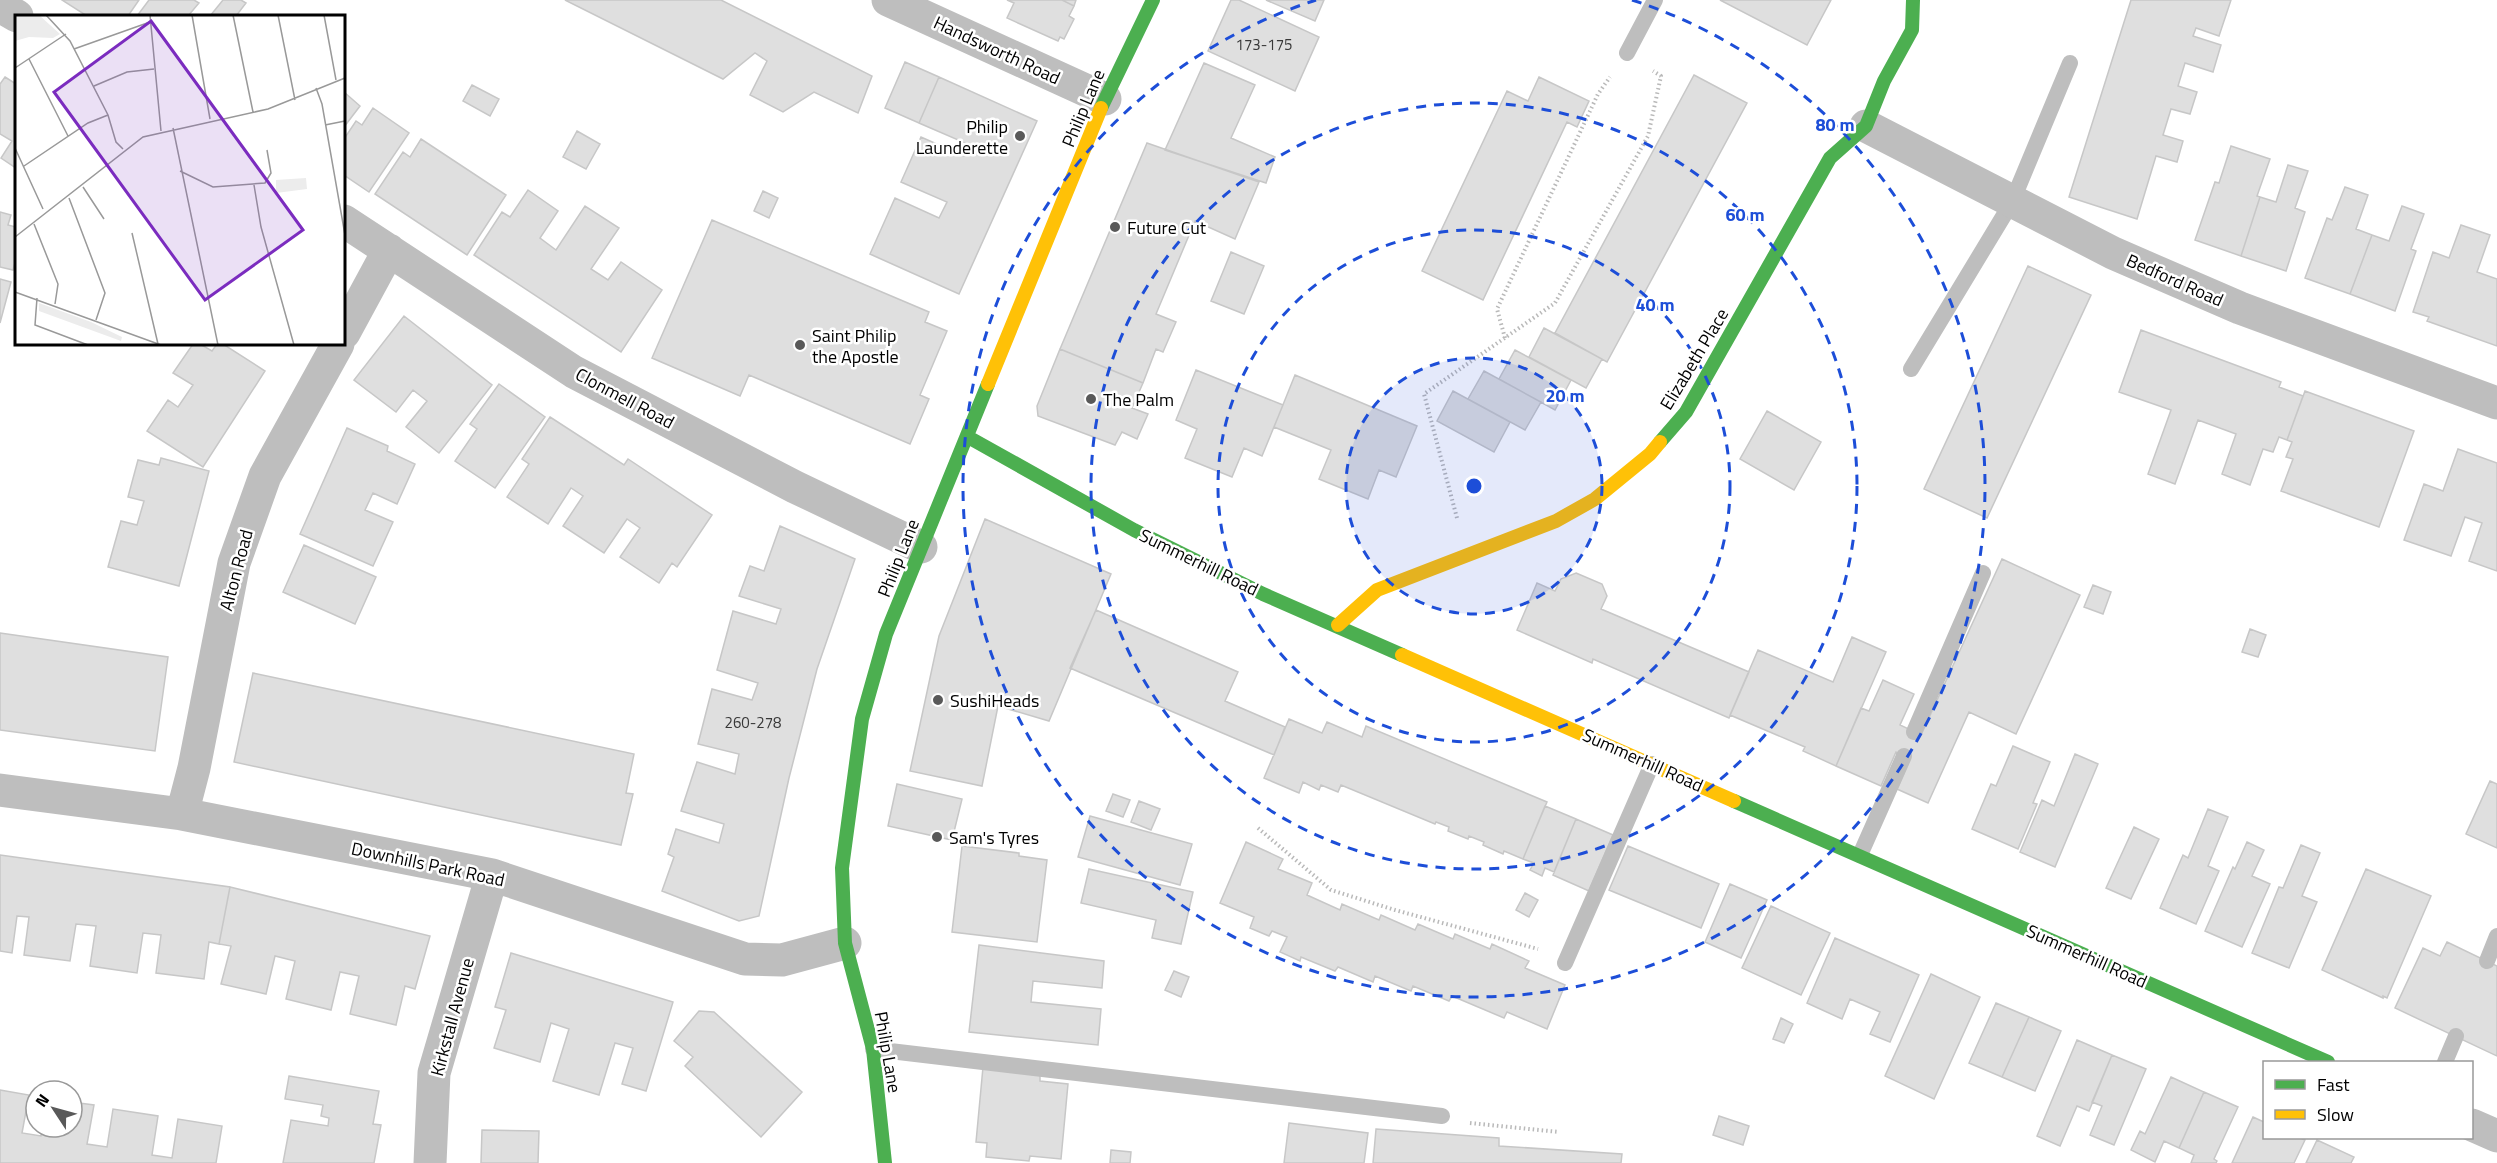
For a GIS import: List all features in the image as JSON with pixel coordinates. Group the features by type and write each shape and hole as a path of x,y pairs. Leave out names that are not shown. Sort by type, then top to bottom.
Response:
{"street":[{"name":"Handsworth Road","path":"888,0 1105,99"},
{"name":"Philip Lane","path":"885,1163 873,1049 845,943 842,868 862,719 886,634 921,547 1105,99 1153,0"},
{"name":"Elizabeth Place","path":"1338,625 1377,590 1556,521 1595,499 1650,454 1686,412 1830,158 1866,126 1884,81 1912,30 1913,0"},
{"name":"Bedford Road","path":"1866,126 2113,253 2240,308 2497,403"},
{"name":"Clonmell Road","path":"345,222 574,372 795,487 921,547"},
{"path":"345,331 389,250"},
{"name":"Alton Road","path":"182,814 194,768 234,563 266,476 337,345"},
{"name":"Summerhill Road","path":"968,437 1134,531 1263,594 2326,1061"},
{"name":"Downhills Park Road","path":"0,790 182,814 492,875 745,959 782,960 845,943"},
{"name":"Kirkstall Avenue","path":"430,1163 434,1073 492,875"},
{"path":"2473,1125 2497,1136"}],"lane":[{"path":"1627,52 1655,0"},
{"path":"1911,369 2012,202 2070,63"},
{"path":"1914,732 1983,573"},
{"path":"1860,855 1904,756"},
{"path":"1566,960 1652,764"},
{"path":"2487,961 2497,936"},
{"path":"2445,1061 2456,1036"},
{"path":"873,1049 1442,1116"}],"path":[{"path":"1467,555 1424,394 1505,338 1554,303 1648,136 1661,76 1627,52 1598,94 1497,309 1505,338"},
{"path":"1258,828 1330,890 1566,960"},
{"path":"1442,1116 1450,1122 1559,1132"}],"building":[{"path":"62,0 139,0 129,15 85,15"},
{"path":"149,0 194,0 199,3 189,15 138,15"},
{"path":"223,0 241,0 246,3 237,15 211,15"},
{"path":"565,0 721,0 872,76 858,113 814,92 783,112 750,95 767,61 755,53 723,79"},
{"path":"1007,0 1062,0 1074,6 1069,16 1074,19 1064,39 1060,37 1058,41 1007,18 1014,3"},
{"path":"1062,0 1076,0 1074,6"},
{"path":"1231,0 1239,0 1319,37 1295,91 1208,51"},
{"path":"1266,0 1324,0 1315,21"},
{"path":"1720,0 1831,0 1807,45"},
{"path":"2131,0 2231,0 2219,36 2196,28 2193,36 2221,45 2213,72 2185,63 2178,86 2197,92 2190,114 2171,109 2163,135 2183,141 2177,162 2156,156 2137,219 2069,197"},
{"path":"905,62 939,77 919,123 885,108"},
{"path":"1204,63 1255,85 1231,138 1275,157 1266,183 1165,150"},
{"path":"1694,75 1747,103 1607,362 1555,333"},
{"path":"5,77 15,83 15,167 1,158 12,141 0,134 0,84"},
{"path":"939,77 1037,121 959,294 870,254 895,198 939,218 947,202 901,182 921,137 964,156 970,145 919,123"},
{"path":"1539,77 1589,101 1577,127 1567,122 1483,300 1422,271 1507,91 1528,101"},
{"path":"472,85 499,99 490,116 463,101"},
{"path":"345,93 360,106 345,126"},
{"path":"373,108 409,133 369,192 345,176 345,138 356,121 362,125"},
{"path":"577,131 600,144 586,169 563,157"},
{"path":"421,139 506,195 467,255 375,194 403,152 410,157"},
{"path":"1147,143 1259,182 1235,239 1195,221 1156,314 1176,322 1163,352 1156,349 1143,383 1060,349"},
{"path":"2231,146 2270,159 2257,196 2260,197 2241,256 2195,240 2215,182 2219,183"},
{"path":"2288,165 2308,171 2295,208 2305,212 2286,271 2241,256 2260,197 2276,202"},
{"path":"2345,187 2368,195 2356,229 2372,235 2350,294 2305,278 2327,218 2332,220"},
{"path":"528,190 558,211 540,238 556,250 585,206 619,228 591,269 608,280 621,262 662,290 621,352 474,255 502,212 510,217"},
{"path":"763,191 778,198 769,218 754,211"},
{"path":"2402,206 2424,214 2411,249 2416,251 2395,311 2350,294 2372,235 2389,241"},
{"path":"0,212 11,215 8,225 15,227 15,263 13,270 0,267"},
{"name":"Saint Philip the Apostle","path":"712,220 929,312 925,322 947,331 920,395 929,399 910,444 749,375 740,396 652,358"},
{"path":"2461,225 2490,235 2477,272 2497,279 2497,346 2427,321 2429,317 2413,312 2433,252 2449,258"},
{"path":"1231,252 1264,266 1244,314 1211,301"},
{"path":"2028,266 2091,295 1987,518 1924,489"},
{"path":"0,279 11,282 0,323"},
{"path":"404,316 492,385 439,453 406,427 427,401 413,390 396,412 354,380"},
{"path":"1544,328 1602,359 1586,388 1529,357"},
{"path":"2141,330 2281,382 2279,387 2303,396 2287,440 2279,437 2273,452 2263,449 2250,485 2222,474 2236,434 2198,420 2175,484 2148,474 2171,410 2119,392"},
{"path":"192,345 202,345 212,351 216,345 225,345 265,371 203,467 147,431 168,400 178,407 193,385 173,373"},
{"path":"1060,349 1143,383 1132,408 1148,414 1137,439 1122,432 1115,445 1038,416 1037,406"},
{"path":"1515,350 1571,380 1555,410 1499,379"},
{"path":"1196,370 1283,405 1262,456 1244,448 1232,477 1185,458 1197,429 1176,420"},
{"path":"1484,371 1541,402 1525,430 1468,399"},
{"path":"1295,375 1417,426 1396,477 1379,470 1368,499 1319,479 1331,450 1274,427"},
{"path":"499,384 545,417 495,488 455,461 477,429 470,424"},
{"path":"1453,391 1510,422 1494,452 1437,421"},
{"path":"2305,391 2414,431 2379,527 2281,491 2293,459 2286,457 2292,442 2287,440"},
{"path":"1767,411 1821,442 1794,490 1740,459"},
{"path":"550,417 624,465 628,459 712,515 677,567 672,563 659,583 620,557 640,528 627,519 604,553 563,526 583,496 571,488 548,524 507,497 529,464 522,459"},
{"path":"347,428 388,446 387,451 415,464 397,504 373,493 365,510 393,522 373,566 300,534"},
{"path":"2458,449 2497,463 2497,571 2469,561 2482,523 2465,517 2451,556 2404,540 2424,484 2443,491"},
{"path":"161,458 209,471 179,586 108,567 121,521 137,525 144,501 128,497 138,460 159,465"},
{"path":"985,519 1111,574 1049,721 998,706 982,786 910,771 939,636"},
{"path":"780,526 855,559 817,669 789,778 759,916 739,921 662,891 674,857 668,854 676,829 719,843 724,824 681,811 697,762 735,774 739,754 698,744 712,689 752,700 758,683 717,670 733,611 776,624 781,609 739,596 750,566 764,571"},
{"path":"304,545 376,577 355,624 283,592"},
{"path":"2002,559 2080,595 2016,734 1969,712 1928,803 1897,789 1910,759 1896,752 1881,786 1836,766 1861,708 1869,711 1883,680 1914,694 1900,725 1921,735"},
{"path":"1576,573 1602,584 1607,596 1601,609 1749,672 1729,718 1593,659 1592,663 1517,630 1537,583 1555,591 1561,579"},
{"path":"2093,585 2111,592 2103,614 2084,607"},
{"path":"1096,610 1238,672 1225,701 1285,727 1274,755 1070,668"},
{"path":"2250,629 2266,635 2258,657 2242,652"},
{"path":"0,633 168,657 155,751 0,730"},
{"path":"1852,637 1886,652 1836,766 1803,751 1805,747 1730,715 1758,650 1833,682"},
{"path":"253,673 634,754 626,793 633,794 621,845 234,762"},
{"path":"1289,719 1322,733 1327,722 1362,737 1366,726 1547,802 1523,859 1504,851 1503,854 1483,845 1484,842 1469,836 1468,839 1448,831 1449,827 1436,822 1435,824 1341,785 1338,792 1321,785 1319,790 1303,782 1299,793 1264,778"},
{"path":"2013,746 2050,762 2033,803 2037,804 2018,849 1972,829 1991,784 1996,786"},
{"path":"2075,754 2098,764 2055,867 2020,852 2042,800 2054,806"},
{"path":"2490,781 2497,784 2497,848 2466,834"},
{"path":"897,784 962,799 952,840 888,826"},
{"path":"1113,794 1130,800 1123,817 1106,811"},
{"path":"1139,801 1160,809 1151,830 1131,822"},
{"path":"1545,806 1576,819 1554,872 1545,868 1542,876 1530,870 1534,863 1523,859"},
{"path":"2208,809 2228,817 2208,866 2219,871 2196,924 2160,908 2183,855 2188,858"},
{"path":"1090,816 1192,844 1180,885 1078,857"},
{"path":"1576,819 1613,835 1589,891 1553,875"},
{"path":"2134,827 2159,839 2131,899 2106,888"},
{"path":"1246,842 1283,859 1278,869 1312,883 1307,895 1340,910 1342,904 1379,920 1381,915 1415,930 1418,924 1453,939 1455,934 1490,949 1492,944 1529,961 1525,968 1565,985 1547,1029 1507,1012 1504,1018 1452,996 1449,1001 1413,986 1411,991 1375,976 1373,982 1338,967 1335,971 1301,957 1300,961 1280,952 1287,937 1272,931 1269,936 1250,928 1254,917 1220,903"},
{"path":"2247,842 2264,850 2252,876 2270,884 2242,947 2205,931 2233,867 2235,869"},
{"path":"2301,845 2320,853 2302,896 2317,902 2289,968 2252,953 2279,887 2283,888"},
{"path":"962,846 1019,853 1019,856 1047,860 1037,942 952,932"},
{"path":"1628,846 1719,884 1701,928 1609,890"},
{"path":"0,855 230,887 219,944 209,942 204,979 156,973 161,935 143,933 137,973 90,966 96,926 76,924 70,961 24,955 29,917 17,916 12,953 0,951"},
{"path":"1089,869 1193,892 1181,944 1152,938 1156,920 1081,903"},
{"path":"2366,869 2431,896 2387,998 2322,970"},
{"path":"1730,884 1767,900 1741,958 1705,942"},
{"path":"230,887 430,936 415,989 405,986 396,1025 350,1014 359,976 340,972 331,1010 286,999 295,961 275,956 266,994 221,984 231,946 219,944"},
{"path":"1525,893 1538,900 1529,917 1516,910"},
{"path":"1771,906 1830,933 1801,995 1742,968"},
{"path":"1835,938 1919,975 1890,1042 1870,1034 1880,1012 1850,999 1842,1019 1807,1003"},
{"path":"2447,942 2497,966 2497,1056 2395,1008 2423,948 2440,956"},
{"path":"979,945 1104,961 1102,988 1033,981 1031,1002 1101,1009 1098,1045 969,1032"},
{"path":"511,953 673,1002 646,1091 622,1084 633,1048 615,1043 599,1095 553,1081 569,1029 551,1023 540,1062 494,1048 506,1010 495,1007"},
{"path":"1174,971 1189,977 1181,997 1165,990"},
{"path":"1931,974 1980,997 1934,1099 1885,1076"},
{"path":"1996,1003 2029,1017 2002,1077 1969,1063"},
{"path":"699,1011 714,1012 802,1092 761,1137 685,1066 693,1057 674,1041"},
{"path":"2029,1017 2061,1031 2035,1091 2002,1077"},
{"path":"1781,1018 1793,1024 1784,1043 1773,1039"},
{"path":"2077,1040 2112,1055 2089,1111 2077,1106 2060,1146 2037,1136"},
{"path":"2112,1055 2146,1069 2114,1145 2090,1135 2102,1106 2092,1102"},
{"path":"983,1067 1040,1072 1040,1081 1068,1084 1061,1159 1030,1156 1029,1161 986,1157 987,1143 976,1142"},
{"path":"289,1076 379,1091 373,1124 381,1125 374,1163 283,1163 291,1120 328,1126 329,1118 321,1116 323,1105 285,1099"},
{"path":"2171,1077 2204,1092 2179,1148 2164,1141 2155,1162 2131,1150 2140,1131 2145,1134"},
{"path":"0,1090 24,1094 22,1133 24,1139 84,1139 84,1104 94,1105 87,1144 107,1147 113,1109 158,1116 152,1155 172,1158 178,1119 222,1126 216,1163 0,1163"},
{"path":"2204,1092 2238,1107 2214,1159 2216,1163 2191,1163 2194,1155 2179,1148"},
{"path":"1719,1116 1749,1126 1743,1145 1713,1135"},
{"path":"2253,1117 2263,1122 2263,1139 2305,1140 2294,1163 2232,1163"},
{"path":"1289,1123 1368,1133 1364,1163 1284,1163"},
{"path":"1376,1129 1499,1138 1499,1146 1622,1154 1621,1163 1373,1163"},
{"path":"482,1130 539,1131 538,1163 481,1163"},
{"path":"2317,1140 2354,1157 2351,1163 2306,1163"},
{"path":"1111,1150 1131,1152 1130,1163 1110,1163"}],"traffic: fast":[{"path":"1101,108 1153,0"},
{"path":"1660,442 1686,412 1830,158 1866,126 1884,81 1912,30 1913,0"},
{"path":"885,1163 873,1049 845,943 842,868 862,719 886,634 988,384"},
{"path":"968,437 1134,530 1263,594 1402,655"},
{"path":"1734,801 2326,1061"}],"traffic: slow":[{"path":"988,384 1101,108"},
{"path":"1338,625 1377,590 1556,521 1595,499 1650,454 1660,442"},
{"path":"1402,655 1734,801"}],"place":[{"name":"Philip Launderette","path":"1020,136"},
{"name":"Future Cut","path":"1115,227"},
{"name":"Saint Philip the Apostle","path":"800,345"},
{"name":"The Palm","path":"1091,399"},
{"name":"SushiHeads","path":"938,700"},
{"name":"Sam's Tyres","path":"937,837"}]}
